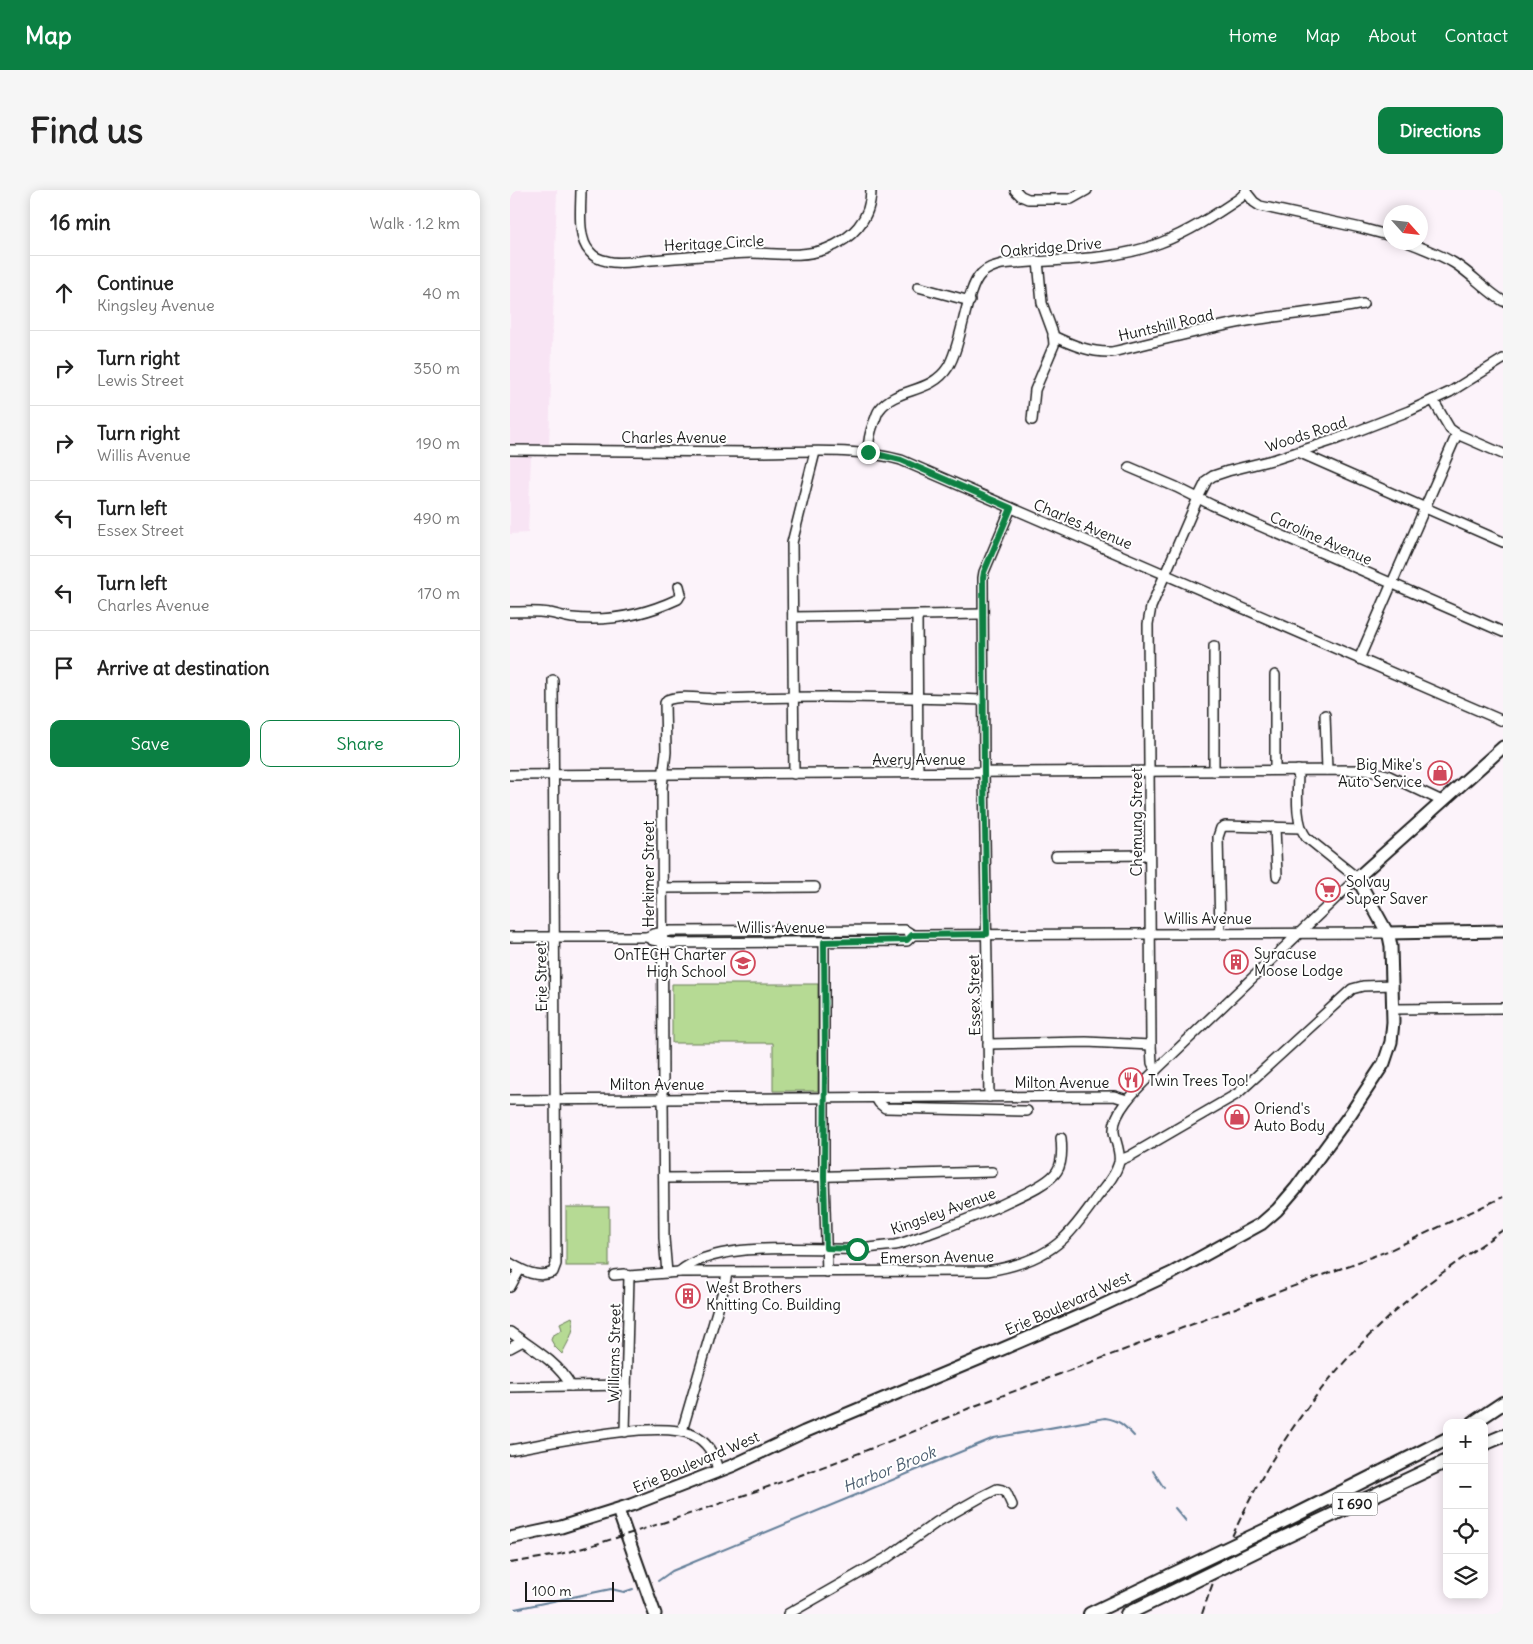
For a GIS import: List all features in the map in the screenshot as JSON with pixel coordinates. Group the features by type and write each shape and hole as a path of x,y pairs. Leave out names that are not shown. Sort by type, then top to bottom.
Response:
{"highway":[{"path":"1479,1419 1503,1402"},
{"path":"1486,1419 1503,1410"},
{"path":"1488,1442 1503,1436"},
{"name":"I 690","path":"1090,1614 1272,1527 1443,1441"},
{"name":"I 690","path":"1127,1614 1443,1463"}],"main road":[{"name":"Milton Avenue","path":"1357,878 1503,747"},
{"name":"Erie Boulevard West","path":"510,1538 561,1527 618,1510 718,1471 809,1430 1086,1313 1172,1272 1261,1224 1277,1210 1296,1188 1375,1079 1384,1063 1391,1042 1393,985 1391,946 1387,932 1357,878"},
{"name":"Willis Avenue","path":"1387,932 1503,931"},
{"path":"618,1510 655,1614"}],"street":[{"name":"Heritage Circle","path":"581,190 582,231 585,245 589,251 608,262 629,262 750,253 797,255 813,253 842,240 858,229 866,216 871,190"},
{"path":"1015,190 1021,196 1028,199 1071,199 1087,190"},
{"path":"1246,191 1254,202 1260,206 1383,234"},
{"name":"Oakridge Drive","path":"868,452 871,429 879,410 886,402 926,387 946,370 952,361 977,280 981,274 991,267 1002,264 1078,259 1140,250 1162,243 1203,222 1240,198 1246,191"},
{"path":"1427,250 1454,263 1503,301"},
{"path":"1032,420 1035,390 1054,345 1053,336 1042,303 1038,261"},
{"path":"918,287 970,301"},
{"name":"Huntshill Road","path":"1053,336 1091,351 1112,352 1251,320 1363,304"},
{"name":"Woods Road","path":"1165,575 1198,498 1207,480 1213,476 1346,436 1433,400 1503,359"},
{"path":"1433,400 1450,429 1457,434 1503,454"},
{"path":"1359,659 1457,434"},
{"name":"Charles Avenue","path":"510,450 868,452 901,460 1503,721"},
{"path":"794,774 792,543 815,452"},
{"path":"1298,452 1503,542"},
{"name":"Caroline Avenue","path":"1129,467 1503,632"},
{"name":"Essex Street","path":"989,1097 984,772 984,572 1011,508"},
{"name":"Chemung Street","path":"1156,1070 1152,1062 1151,1045 1148,624 1151,607 1165,575"},
{"path":"510,612 547,612 570,618 588,619 630,616 642,614 678,599 681,594 679,586"},
{"path":"793,617 983,614"},
{"path":"917,615 918,773"},
{"path":"1214,646 1214,771"},
{"path":"1275,675 1275,770"},
{"name":"Erie Street","path":"520,1270 530,1274 545,1275 553,1272 556,1264 553,680"},
{"name":"Herkimer Street","path":"666,1273 664,1238 662,942 662,787 666,752 665,703 668,699 681,698 794,698"},
{"path":"794,698 984,700"},
{"path":"1324,715 1327,770"},
{"path":"1298,770 1301,828 1306,837 1357,878"},
{"name":"Avery Avenue","path":"510,775 1372,770 1387,775 1442,801"},
{"path":"1220,933 1219,832 1221,828 1225,826 1301,828"},
{"path":"1275,827 1277,876"},
{"path":"1056,856 1149,855"},
{"name":"Milton Avenue","path":"510,1100 1114,1096 1127,1100 1357,878"},
{"path":"662,888 816,887"},
{"name":"Willis Avenue","path":"510,937 647,937 662,931 905,930 912,935 1387,932"},
{"name":"Willis Avenue","path":"647,937 662,942 824,942 907,940 912,935"},
{"path":"824,942 824,1177 827,1272"},
{"path":"1127,1100 1121,1108 1114,1127 1120,1160 1132,1155 1237,1094 1352,989 1363,986 1393,985"},
{"path":"1393,1009 1503,1008"},
{"path":"988,1044 1086,1042 1151,1045"},
{"path":"876,1098 886,1108 1027,1111"},
{"name":"Kingsley Avenue","path":"679,1272 688,1264 698,1260 730,1253 762,1250 857,1249 898,1244 992,1210 1048,1180 1057,1171 1061,1161 1062,1138"},
{"name":"Emerson Avenue","path":"614,1275 624,1274 629,1276 679,1272 986,1271 1006,1268 1025,1262 1053,1247 1076,1226 1115,1172 1120,1160"},
{"path":"665,1178 824,1177 992,1172"},
{"path":"510,1263 520,1270 510,1287"},
{"path":"682,1431 727,1272"},
{"name":"Williams Street","path":"625,1432 629,1276"},
{"path":"510,1332 556,1367 571,1386"},
{"path":"510,1348 523,1341"},
{"path":"510,1387 626,1385"},
{"path":"510,1450 625,1432 682,1431 695,1435 705,1442 712,1451 718,1471"},
{"path":"788,1614 888,1556 937,1522 997,1489 1006,1492 1012,1505"}],"shaded area":[{"path":"510,190 557,190 549,444 510,444"},
{"path":"531,456 528,533 510,534 510,457"}],"green space":[{"path":"672,984 818,984 818,1091 773,1091 773,1043 672,1043"},
{"path":"566,1207 609,1207 609,1266 566,1266"},
{"path":"572,1317 572,1331 562,1354 551,1340 552,1336 562,1330 560,1323"}],"waterway":[{"name":"Harbor Brook","path":"658,1581 672,1571 994,1438 1105,1418 1121,1424 1134,1436"},
{"name":"Harbor Brook","path":"1153,1471 1164,1488"},
{"name":"Harbor Brook","path":"1175,1508 1186,1521"},
{"name":"Harbor Brook","path":"510,1610 611,1589 624,1592 633,1589"}],"railway":[{"path":"510,1563 552,1556 587,1547 733,1499 830,1464 972,1407 1390,1250 1503,1197"},
{"path":"1202,1614 1216,1574 1252,1496 1295,1424 1321,1390 1348,1358 1392,1313 1438,1276 1503,1230"}],"place":[{"name":"Big Mike's Auto Service","path":"1440,773"},
{"name":"Solvay Super Saver","path":"1328,890"},
{"name":"Syracuse Moose Lodge","path":"1236,962"},
{"name":"OnTECH Charter High School","path":"743,963"},
{"name":"Twin Trees Too!","path":"1131,1080"},
{"name":"Oriend's Auto Body","path":"1237,1117"},
{"name":"West Brothers Knitting Co. Building","path":"688,1296"}],"route":[{"path":"857,1249 826,1248 824,1177 824,942 907,940 912,935 987,934 983,578 1011,508 901,460 868,452"}]}
